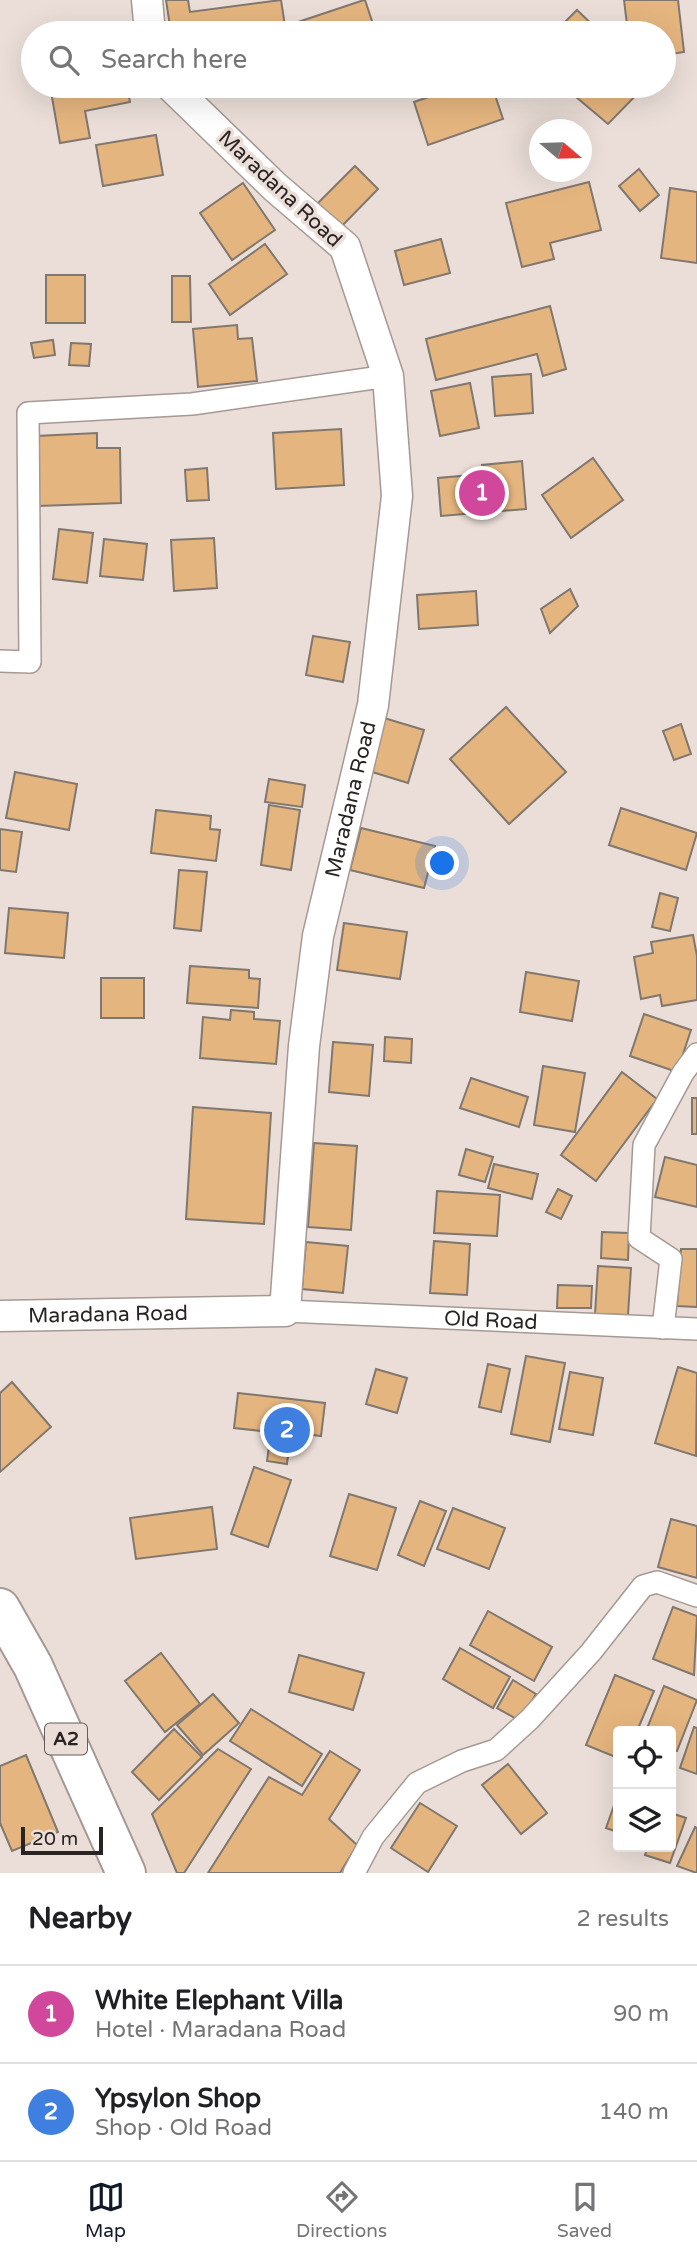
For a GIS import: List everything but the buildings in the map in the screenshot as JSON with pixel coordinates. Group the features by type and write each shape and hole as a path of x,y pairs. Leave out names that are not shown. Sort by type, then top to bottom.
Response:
{"highway":[{"name":"A2","path":"0,1608 33,1666 125,1873"}],"street":[{"path":"147,0 149,21"},
{"name":"Maradana Road","path":"0,1316 285,1311 304,1046 317,950 373,705 395,509 388,376 345,247 275,187 184,98"},
{"path":"0,661 30,662 28,413 192,404 388,376"},
{"path":"663,1328 671,1259 639,1238 644,1145 683,1073 697,1055"},
{"name":"Old Road","path":"285,1311 697,1329"},
{"path":"354,1873 373,1838 417,1783 462,1761 496,1751 530,1719 592,1651 643,1586 657,1582 697,1596"}],"place":[{"name":"White Elephant Villa","path":"482,493"},
{"name":"Ypsylon Shop","path":"287,1430"}]}
